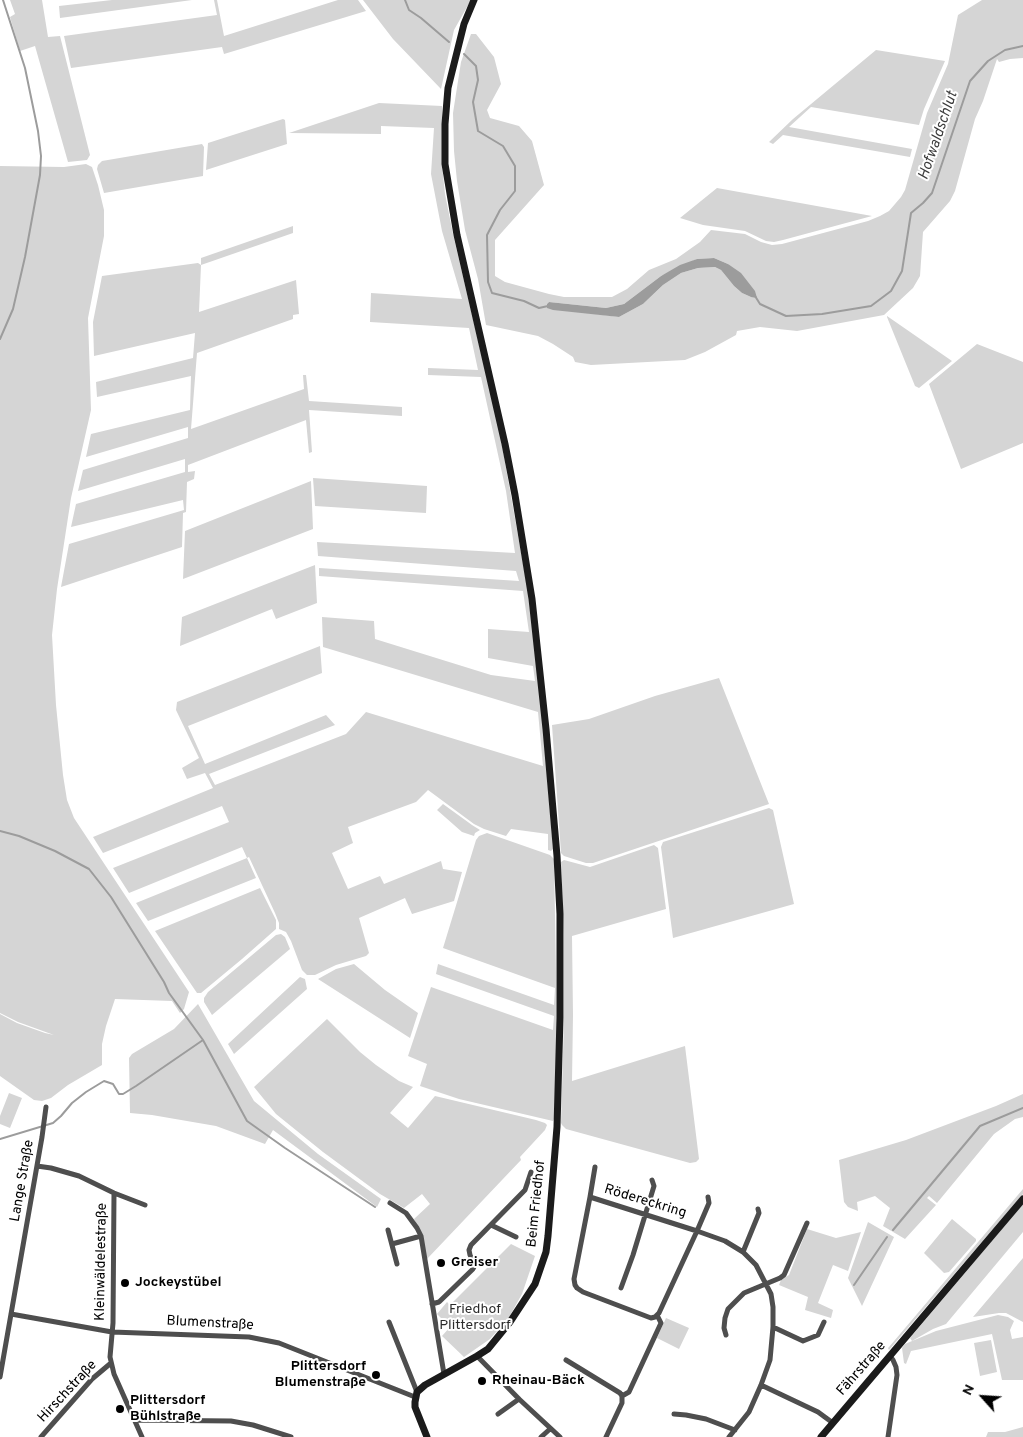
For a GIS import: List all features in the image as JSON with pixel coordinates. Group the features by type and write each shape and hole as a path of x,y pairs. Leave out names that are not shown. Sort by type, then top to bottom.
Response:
{"main road":[{"name":"Beim Friedhof","path":"416,1395 425,1385 488,1348 521,1308 535,1284 548,1236 558,1114 560,914 546,729 532,599 505,444 457,235 445,164 445,124 448,88 464,24 474,0"},
{"name":"Fährstraße","path":"822,1437 1023,1199"},
{"path":"416,1395 415,1407 427,1437"}],"street":[{"name":"Lange Straße","path":"0,1377 46,1107"},
{"name":"Kleinwäldelestraße","path":"36,1166 79,1176 145,1205"},
{"path":"590,1197 595,1167"},
{"path":"432,1304 439,1302 473,1269 475,1265 469,1250 471,1245 525,1190 531,1172"},
{"path":"621,1288 654,1186 652,1180"},
{"name":"Kleinwäldelestraße","path":"111,1363 114,1193"},
{"name":"Rödereckring","path":"697,1231 658,1315 651,1318 583,1292 577,1288 574,1280 590,1197 697,1231 725,1241 744,1252 756,1266 771,1294 773,1328 770,1360 761,1385 748,1412 729,1437"},
{"path":"697,1231 709,1203 708,1197"},
{"path":"390,1203 406,1213 418,1228 421,1236 444,1374"},
{"path":"744,1252 759,1213 758,1208"},
{"path":"726,1335 724,1328 728,1309 744,1293 784,1275 807,1223"},
{"path":"491,1225 516,1237"},
{"path":"388,1230 397,1264"},
{"path":"392,1244 421,1236"},
{"name":"Blumenstraße","path":"11,1314 112,1332 249,1337 279,1343 416,1395"},
{"path":"622,1396 629,1392 658,1331 661,1323 658,1315"},
{"path":"389,1322 416,1395"},
{"path":"773,1328 803,1341 818,1335 824,1322"},
{"path":"477,1356 560,1437"},
{"path":"888,1437 897,1375 896,1367 890,1356"},
{"path":"566,1360 622,1396 622,1403 606,1437"},
{"path":"111,1363 142,1437"},
{"name":"Hirschstraße","path":"41,1437 92,1379 111,1363"},
{"path":"761,1385 818,1412 833,1422"},
{"path":"498,1414 519,1399"},
{"path":"674,1414 706,1419 735,1430"},
{"path":"134,1420 231,1421 253,1425 292,1437"},
{"path":"541,1437 550,1429"}],"green space":[{"path":"10,0 42,0 48,37 60,36 90,155 87,160 68,162 35,46 20,51 10,17 15,14"},
{"path":"112,0 192,0 60,18 59,6"},
{"path":"214,0 217,0 224,36 338,0 358,0 366,11 224,54 222,47 71,68 64,36 217,15"},
{"path":"363,0 471,0 454,30 441,89 393,39"},
{"path":"982,0 1023,0 1023,58 999,62 997,59 975,119 955,191 950,201 923,232 920,276 913,288 884,315 797,331 760,327 737,331 736,335 705,352 685,360 591,365 575,362 573,357 538,336 486,325 478,279 465,230 454,151 453,113 461,62 471,34 476,34 494,57 501,84 487,110 490,118 519,126 532,141 544,185 495,240 495,276 505,282 564,297 612,297 627,289 649,270 676,259 700,242 711,230 745,234 772,245 782,244 868,221 889,211 905,190 927,113 948,64 958,15","holes":["714,258 728,264 751,297 742,293 721,270 715,267 698,268 681,273 663,285 643,304 619,317 588,313 547,304 549,302 606,308 624,304 661,276 697,259"]},
{"path":"876,50 945,61 919,125 811,107 789,127 912,149 910,157 783,135 773,144 769,142 793,119"},
{"path":"379,103 442,106 442,165 445,194 500,434 528,592 542,714 553,849 551,851 548,850 548,834 511,829 506,836 484,829 474,824 428,790 416,802 348,827 353,843 332,853 348,889 380,876 384,884 441,861 443,869 462,872 454,901 412,914 405,898 359,918 369,953 366,956 336,965 315,975 307,975 302,970 291,941 286,932 279,929 275,913 249,857 247,858 242,847 129,893 113,868 229,822 222,806 103,853 93,837 213,788 205,773 187,779 182,768 199,758 176,710 177,702 320,646 322,673 188,726 205,764 326,715 335,725 209,774 215,785 346,734 366,712 543,766 538,712 323,647 322,617 374,621 375,639 491,675 535,681 533,666 488,658 488,629 529,632 523,591 319,576 319,568 519,581 516,571 318,556 317,542 515,553 506,491 481,377 428,375 428,368 478,370 469,328 370,322 371,293 462,299 442,231 431,174 434,128 381,126 381,134 289,133"},
{"path":"283,119 285,120 287,144 206,170 208,143"},
{"path":"202,144 204,147 203,176 104,193 97,169 102,161"},
{"path":"86,164 92,167 98,185 104,210 104,236 88,318 91,410 71,498 52,635 63,775 67,800 74,818 189,992 184,1009 180,1013 172,1001 115,999 102,1044 102,1065 68,1085 51,1098 42,1101 34,1100 0,1076 0,1014 17,1023 54,1035 18,1022 0,1013 0,166 64,167"},
{"path":"717,188 872,216 774,242 766,241 745,231 703,225 680,218"},
{"path":"293,226 293,233 201,265 201,258"},
{"path":"198,263 201,265 199,312 296,280 299,314 293,315 293,319 197,353 191,429 304,389 303,375 306,375 309,401 402,407 402,416 309,410 312,452 309,453 306,420 188,465 188,472 195,471 194,479 187,482 186,512 183,513 182,547 61,587 69,544 184,510 183,500 71,527 76,504 185,472 185,459 78,491 83,470 188,438 188,427 86,457 91,434 190,410 191,376 97,397 96,382 193,358 195,333 94,356 93,322 102,276"},
{"path":"887,316 952,361 919,388 915,386"},
{"path":"977,344 1023,362 1023,443 961,469 929,384"},
{"path":"313,478 427,486 426,513 315,506"},
{"path":"311,481 313,529 183,579 185,531"},
{"path":"315,565 317,603 276,619 272,609 180,646 182,617"},
{"path":"719,678 769,804 593,863 586,863 564,856 561,853 552,725 589,719 655,696"},
{"path":"443,804 480,830 474,836 462,832 437,810"},
{"path":"769,808 773,810 794,904 673,938 661,847 663,842"},
{"path":"487,833 550,855 554,859 557,1031 553,1121 459,1099 420,1086 427,1064 408,1056 431,987 553,1030 554,1016 436,974 438,964 554,1005 555,988 443,948 476,840 479,836"},
{"path":"654,845 658,848 666,909 572,936 572,1081 685,1046 699,1159 696,1162 690,1163 566,1129 561,1123 564,935 561,862 564,860 590,867"},
{"path":"247,858 256,878 148,921 136,903"},
{"path":"260,888 276,920 276,929 201,993 197,993 155,931"},
{"path":"281,934 285,937 290,949 212,1015 204,1002 208,992 276,935"},
{"path":"354,964 385,990 418,1013 410,1038 318,979 336,969"},
{"path":"300,977 305,979 307,989 234,1054 228,1044"},
{"path":"198,1004 254,1101 318,1154 381,1199 377,1207 273,1130 265,1144 216,1126 130,1113 129,1058 132,1054 174,1029"},
{"path":"327,1019 376,1065 399,1081 413,1087 390,1113 408,1128 435,1096 536,1120 547,1125 545,1130 520,1157 521,1160 427,1259 414,1219 430,1204 422,1194 404,1208 380,1194 276,1114 254,1087"},
{"path":"9,1093 22,1098 10,1128 0,1124 0,1116"},
{"path":"1023,1094 1023,1117 1015,1119 994,1134 937,1203 929,1196 927,1198 936,1205 905,1239 883,1226 890,1208 875,1196 857,1202 858,1211 848,1207 844,1202 839,1160 906,1140"},
{"path":"1023,1189 1023,1194 889,1350 888,1348"},
{"path":"1023,1204 1023,1232 946,1324 912,1341 910,1338"},
{"path":"952,1219 976,1241 949,1272 944,1273 924,1253"},
{"path":"868,1222 894,1237 862,1306 848,1278"},
{"path":"807,1229 836,1238 861,1232 848,1271 833,1265 818,1303 833,1310 831,1318 805,1310 808,1297 779,1285 781,1280 789,1275"},
{"name":"Friedhof Plittersdorf","path":"511,1244 535,1256 522,1294 508,1319 490,1339 464,1357 442,1336 450,1327 437,1314 447,1302 450,1305"},
{"path":"1023,1258 1023,1322 1006,1313 973,1317"},
{"path":"998,1315 1008,1317 1014,1321 1010,1330 1012,1339 1023,1337 1023,1380 1002,1380 992,1334 911,1351 906,1364 904,1363 902,1348 905,1344 936,1331"},
{"path":"666,1318 689,1328 679,1349 657,1338"},
{"path":"991,1340 997,1372 980,1376 974,1343"},
{"path":"1023,1427 1023,1437 986,1437 988,1432 1005,1432"}],"shaded area":[{"path":"714,258 728,264 741,273 755,291 757,298 742,293 721,270 715,267 698,268 681,273 663,285 643,304 619,317 547,308 549,302 606,308 624,304 661,276 680,265 697,259"}],"waterway":[{"path":"0,339 13,309 25,257 40,175 41,156 38,131 25,68 3,0"},
{"name":"Hofwaldschlut","path":"405,0 409,10 449,42"},
{"name":"Hofwaldschlut","path":"755,296 760,304 786,316 822,314 871,306 891,291 902,271 911,213 932,193 970,81 988,61 1005,50 1023,46"},
{"name":"Hofwaldschlut","path":"464,54 476,66 478,80 473,102 478,131 503,146 515,166 515,191 500,210 487,235 488,282 492,293 524,301 539,308 548,306"},
{"path":"0,831 19,836 55,851 89,869 111,897 169,993 203,1040 247,1121 375,1207"},
{"path":"0,1139 53,1123 72,1103 104,1081 113,1084 119,1094 123,1094 203,1040"},
{"path":"893,1230 980,1126 1023,1108"},
{"path":"854,1285 887,1237"}],"place":[{"name":"Greiser","path":"441,1263"},
{"name":"Jockeystübel","path":"125,1283"},
{"name":"Plittersdorf Blumenstraße","path":"376,1375"},
{"name":"Rheinau-Bäck","path":"482,1381"},
{"name":"Plittersdorf Bühlstraße","path":"120,1409"}]}
